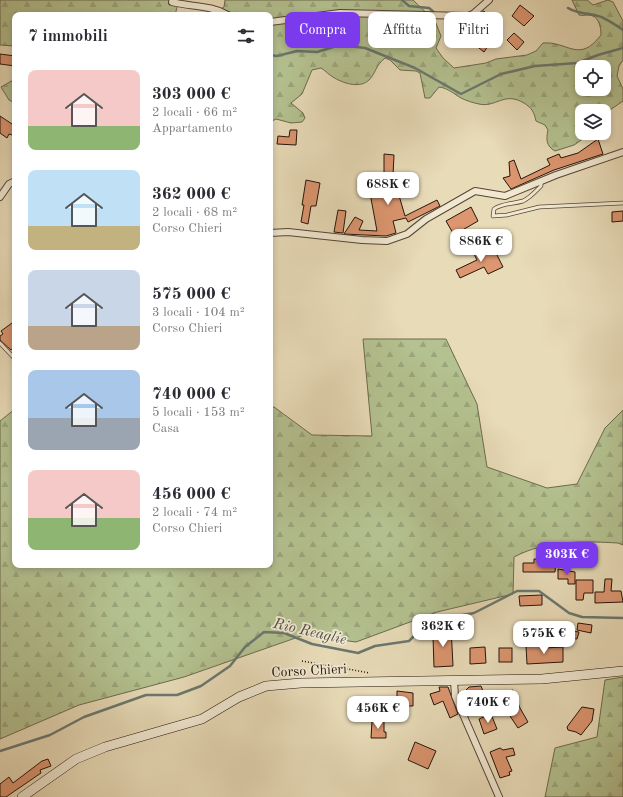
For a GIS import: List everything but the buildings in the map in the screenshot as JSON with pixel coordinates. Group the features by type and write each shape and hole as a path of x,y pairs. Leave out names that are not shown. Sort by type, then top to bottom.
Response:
{"main road":[{"name":"Corso Chieri","path":"22,797 76,759 105,747 202,719 238,697 266,686 301,683 542,679 623,671"}],"street":[{"path":"273,22 340,13 468,16 473,14 489,0"},
{"path":"172,2 189,6 204,6 220,12"},
{"path":"273,234 288,232 362,240 387,241 407,234 426,219 475,191 505,196 541,180 623,152"},
{"path":"0,197 9,184 12,182"},
{"path":"454,680 455,696 499,797"}],"lane":[{"path":"541,180 541,186 523,201 501,205 494,209 493,216 507,215 539,206 623,203"},
{"path":"0,343 12,356"}],"path":[{"path":"302,662 373,673"}],"green space":[{"path":"0,0 179,0 176,12 12,12 12,46 0,45"},
{"path":"225,0 413,0 426,12 368,12 368,48 436,48 443,58 454,68 486,63 496,59 527,55 536,51 543,43 552,43 580,50 586,48 593,44 601,35 601,28 595,17 579,15 572,0 587,0 593,5 608,0 613,2 623,21 623,60 619,66 617,76 623,89 623,101 611,109 611,104 575,104 575,140 581,140 574,145 555,151 548,145 548,130 545,125 536,121 532,110 524,103 517,100 505,99 485,105 479,104 470,102 448,90 439,87 430,98 425,98 420,73 416,71 400,70 390,60 385,58 379,64 369,80 365,83 356,85 341,81 321,68 312,70 302,94 291,103 303,113 305,118 302,122 291,123 276,119 273,120 273,12 215,12 224,7"},
{"path":"436,24 441,36 436,48"},
{"path":"12,81 12,102 9,100 1,87"},
{"path":"363,339 446,339 477,404 487,467 547,488 577,484 605,428 623,410 623,545 618,543 578,542 539,547 526,551 514,557 513,594 437,612 356,642 304,635 184,677 79,705 0,739 0,421 12,411 12,568 273,568 273,407 312,435 372,436"},
{"path":"623,677 623,797 545,797 555,748 597,737 605,680"}],"waterway":[{"path":"402,0 409,6 429,8 434,12"},
{"path":"568,8 579,12 600,16 623,30"},
{"path":"273,55 277,56 297,51 317,52 340,45 365,48 415,68 461,94 501,74 535,66 577,63 623,48"},
{"name":"Rio Reaglie","path":"0,751 50,735 84,717 146,695 177,695 201,686 230,666 245,647 264,632 284,633 312,644 358,653 375,646 409,641 428,622 438,616 452,617 474,613 517,591 539,591 569,613 582,617 623,618"}]}
